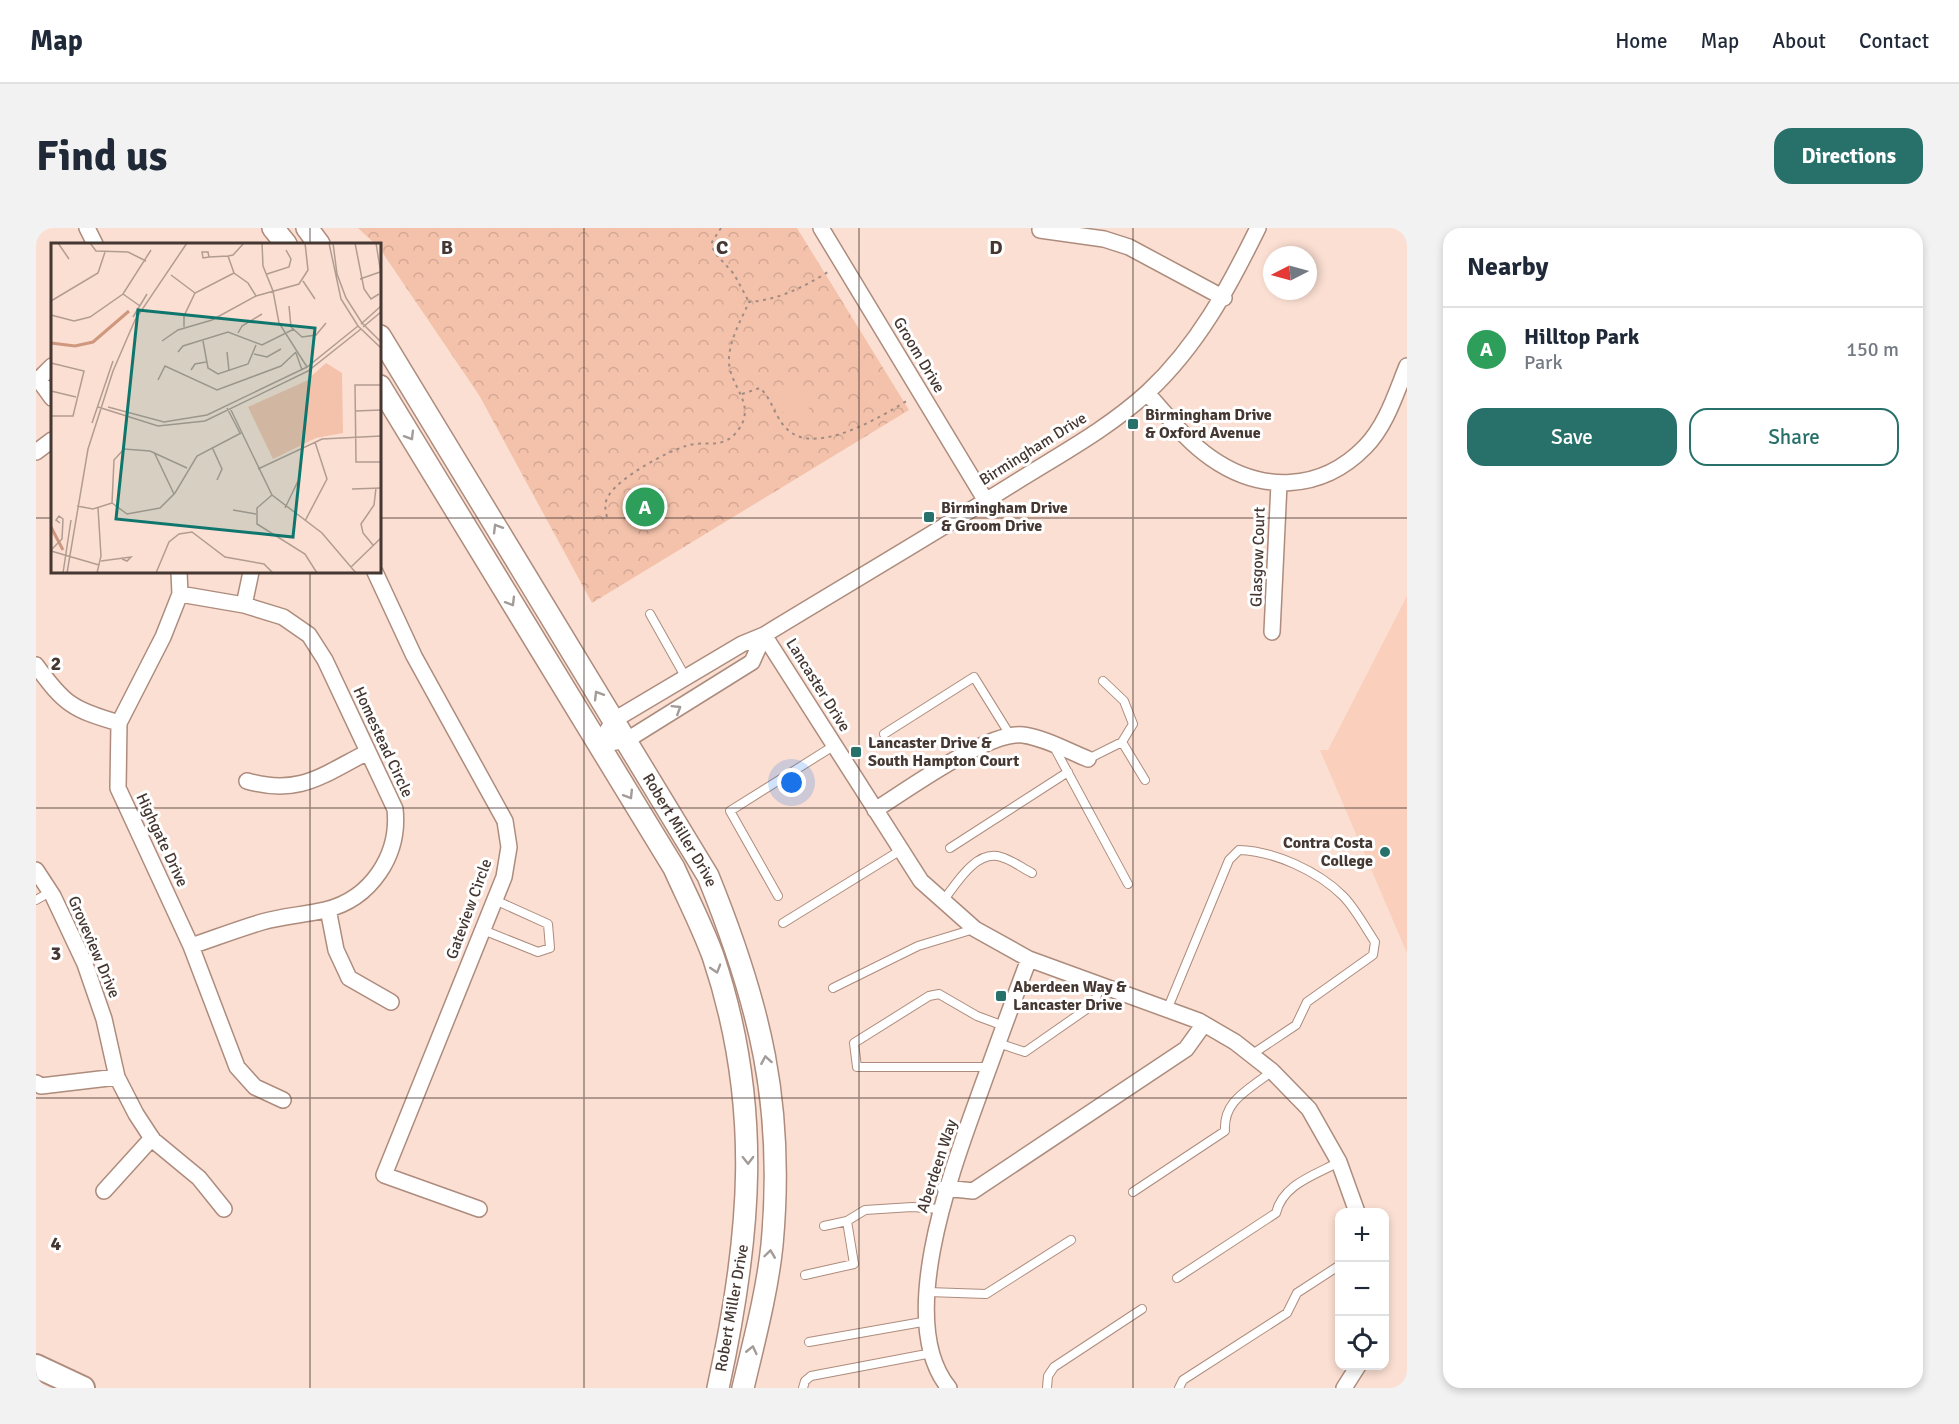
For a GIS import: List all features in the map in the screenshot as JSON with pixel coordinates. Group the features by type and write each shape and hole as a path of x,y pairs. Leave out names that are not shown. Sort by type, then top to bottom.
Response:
{"main road":[{"path":"273,228 285,243"},
{"name":"Robert Miller Drive","path":"381,338 708,876 736,946 762,1039 775,1137 776,1180 772,1247 761,1312 743,1388"},
{"name":"Robert Miller Drive","path":"381,388 674,868 712,954 730,1013 743,1087 748,1190 744,1246 735,1311 718,1388"},
{"path":"36,1366 83,1388"}],"street":[{"path":"87,228 94,243"},
{"name":"Groom Drive","path":"821,228 986,501"},
{"name":"Birmingham Drive","path":"598,746 614,720 742,644 764,635 986,501 1096,431 1147,393 1182,355 1224,298 1258,228"},
{"path":"1040,230 1104,239 1129,248 1224,298"},
{"path":"1147,393 1196,447 1211,459 1240,476 1279,484 1304,481 1325,474 1343,466 1366,446 1384,420 1407,366"},
{"path":"51,367 38,381 51,397"},
{"path":"36,452 51,441"},
{"name":"Glasgow Court","path":"1272,632 1279,484"},
{"name":"Highgate Drive","path":"179,573 180,594 164,637 119,723 118,788 191,946 237,1067 255,1087 282,1100"},
{"path":"244,605 251,573"},
{"name":"Gateview Circle","path":"375,573 414,656 505,822 509,847 504,877 384,1175 479,1209"},
{"name":"Homestead Circle","path":"180,594 244,605 283,616 309,635 325,660 395,809 396,825 393,843 383,868 365,890 328,909 263,922 191,946"},
{"path":"598,746 627,740 752,662 764,635"},
{"name":"Lancaster Drive","path":"764,635 921,881 975,929 1029,959 1204,1024 1272,1071 1309,1109 1339,1162 1356,1208"},
{"path":"36,665 67,704 85,713 119,723"},
{"path":"875,810 984,744 1010,735 1024,735 1088,759"},
{"path":"247,781 271,788 298,786 368,752"},
{"name":"Groveview Drive","path":"36,870 50,892 85,964 104,1019 117,1077 152,1138 199,1178 224,1209"},
{"path":"328,909 336,950 349,978 391,1002"},
{"name":"Aberdeen Way","path":"949,1388 932,1353 928,1321 928,1292 940,1209 945,1188 1029,959"},
{"path":"945,1188 973,1191 1186,1048 1204,1024"},
{"path":"36,1083 42,1086 117,1077"},
{"path":"104,1191 152,1138"},
{"path":"1344,1388 1355,1370"}],"lane":[{"path":"650,614 686,678"},
{"path":"884,734 974,676 1010,735"},
{"path":"1088,759 1122,742 1133,724 1131,712 1115,691 1103,681"},
{"path":"1122,742 1145,780"},
{"path":"778,896 730,811 835,745"},
{"path":"1053,745 1128,884"},
{"path":"950,848 1068,772"},
{"path":"783,923 901,850"},
{"path":"1167,1010 1229,860 1239,850 1251,850 1283,860 1316,876 1343,896 1375,942 1373,955 1307,1002 1296,1025 1251,1056"},
{"path":"943,901 976,862 990,855 1001,857 1032,873"},
{"path":"36,900 50,892"},
{"path":"483,930 538,952 550,948 548,924 495,900"},
{"path":"833,988 918,946 975,929"},
{"path":"998,1043 1026,1052 1094,1004 1100,986"},
{"path":"990,1067 857,1067 854,1043 929,996 939,994 977,1016 1004,1026"},
{"path":"1133,1192 1225,1131 1224,1115 1230,1105 1272,1071"},
{"path":"1177,1278 1276,1213 1286,1191 1339,1162"},
{"path":"824,1226 847,1221 865,1210 912,1207 940,1209"},
{"path":"805,1275 854,1264 847,1221"},
{"path":"928,1292 986,1294 1071,1240"},
{"path":"1179,1388 1183,1380 1287,1313 1297,1293 1335,1268"},
{"path":"1047,1388 1048,1376 1054,1367 1142,1309"},
{"path":"809,1342 928,1321"},
{"path":"803,1388 805,1381 811,1376 932,1353"}],"path":[{"path":"721,228 712,242 714,252 734,274 749,302"},
{"path":"749,302 762,301 810,284 842,264"},
{"path":"607,517 605,507 608,496 622,481 688,445 721,444 733,436 742,424 745,413 742,394 732,378 728,360 733,339 749,302"},
{"path":"742,394 760,388 768,396 785,428 797,436 810,440 828,438 871,420 920,392"}],"shaded area":[{"name":"Contra Costa College","path":"1407,596 1407,953 1320,750 1328,750"}],"green space":[{"path":"358,228 797,228 909,410 592,603 479,395 381,250 381,243 374,243"},
{"path":"777,385 809,386 809,413 776,412"}],"place":[{"name":"Birmingham Drive & Oxford Avenue","path":"1133,424"},
{"name":"Hilltop Park","path":"645,507"},
{"name":"Birmingham Drive & Groom Drive","path":"929,517"},
{"name":"Lancaster Drive & South Hampton Court","path":"856,752"},
{"name":"Contra Costa College","path":"1385,852"},
{"name":"Aberdeen Way & Lancaster Drive","path":"1001,996"}]}
